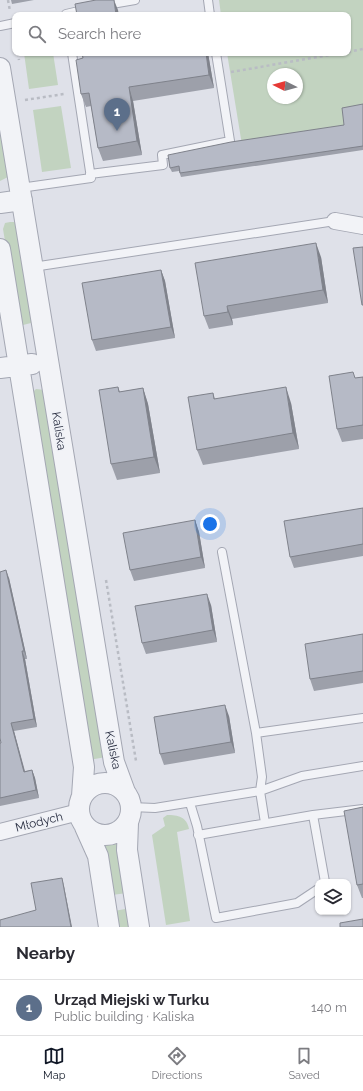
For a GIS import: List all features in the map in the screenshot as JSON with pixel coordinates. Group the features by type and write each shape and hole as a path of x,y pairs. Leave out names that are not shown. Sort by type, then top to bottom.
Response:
{"street":[{"name":"Kaliska","path":"0,68 114,762 128,807 127,850 139,927"},
{"path":"0,203 21,194"},
{"path":"335,221 363,226"},
{"path":"0,249 9,367 84,767 82,812 98,856 109,927"},
{"path":"9,367 48,362"},
{"path":"103,783 115,785 128,807 119,832 108,836 99,835 82,812 95,785 103,783"},
{"name":"Młodych","path":"0,832 82,812"}],"lane":[{"path":"78,12 135,0"},
{"path":"208,0 210,12"},
{"path":"0,26 12,24"},
{"path":"21,194 91,178 72,56"},
{"path":"90,174 163,164 162,155 230,141 217,56"},
{"path":"32,267 335,221"},
{"path":"222,552 256,733 262,776 260,791 265,823"},
{"path":"256,733 363,718"},
{"path":"128,807 155,808 260,791 302,776 363,766"},
{"path":"190,803 216,918 298,902 315,891"},
{"path":"198,835 313,814 363,809"},
{"path":"313,814 324,879"}],"path":[{"path":"351,52 363,50"},
{"path":"220,74 324,56"},
{"path":"25,100 78,92"}],"green space":[{"path":"219,0 363,0 363,109 346,129 242,145 227,56 351,56 351,12 221,12"},
{"path":"24,56 53,56 58,85 29,89"},
{"path":"0,105 10,176 0,181"},
{"path":"61,106 71,168 42,172 33,110"},
{"path":"14,222 20,227 35,322 19,326 3,229 5,223"},
{"path":"36,389 45,390 106,757 89,760 32,393"},
{"path":"167,815 184,819 189,829 177,832 190,921 166,925 152,835 165,826 163,818"},
{"path":"120,842 127,893 112,895 104,845"},
{"path":"131,908 134,927 117,927 114,911"}],"building":[{"path":"96,0 114,0 116,12 76,12 75,4"},
{"path":"83,56 206,56 209,75 129,87 137,141 98,148 89,93 81,94 76,60 83,58"},
{"path":"363,104 363,146 180,173 179,166 170,168 168,155 231,142 344,125 342,108"},
{"path":"316,243 323,290 227,306 228,312 204,316 195,263"},
{"path":"363,247 363,305 362,305 353,248"},
{"path":"161,270 171,327 92,340 82,283"},
{"path":"353,372 355,378 363,377 363,425 337,429 329,376"},
{"path":"118,387 119,392 143,388 154,457 111,464 99,390"},
{"path":"286,387 293,433 197,450 188,397 213,393 214,399"},
{"path":"363,508 363,544 290,557 284,521"},
{"path":"195,520 201,557 130,570 123,533"},
{"path":"6,570 24,651 22,651 34,719 11,723 24,772 32,770 36,790 0,798 0,572"},
{"path":"207,594 213,630 142,643 135,606"},
{"path":"363,634 363,671 310,679 305,644"},
{"path":"225,705 231,742 160,754 154,717"},
{"path":"363,807 363,884 357,885 344,811"},
{"path":"62,878 71,927 0,927 0,920 36,910 31,883"},
{"path":"363,919 363,927 340,927 340,923"}],"place":[{"name":"Urząd Miejski w Turku","path":"117,131"}]}
